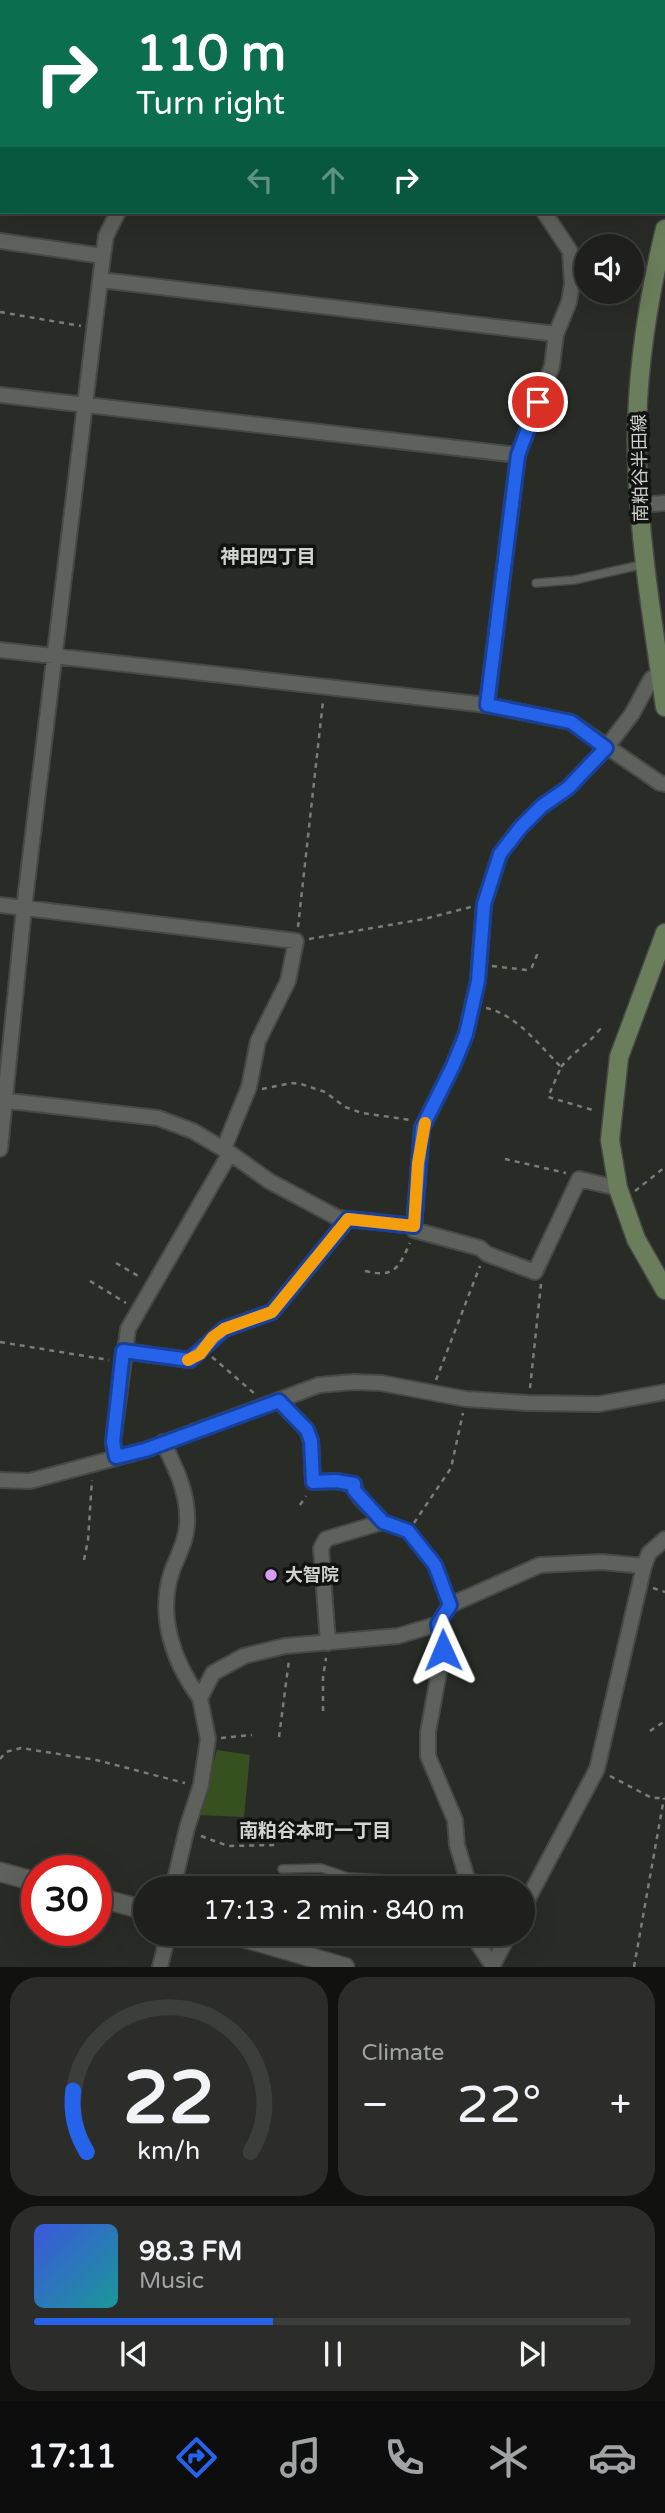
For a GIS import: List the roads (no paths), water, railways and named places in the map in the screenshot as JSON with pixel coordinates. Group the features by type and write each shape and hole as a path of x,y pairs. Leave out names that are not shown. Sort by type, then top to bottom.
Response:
{"main road":[{"name":"南粕谷半田線","path":"665,229 652,293 637,427 639,505 645,564 660,636 660,675 665,707"},
{"path":"665,933 619,1057 610,1140 620,1193 636,1239 665,1290"}],"street":[{"path":"0,1149 2,1101 24,908 103,256 106,236 117,214"},
{"path":"487,705 518,455 552,366 556,334 569,302 573,272 570,251 545,214"},
{"path":"0,241 103,256"},
{"path":"101,280 556,334"},
{"path":"0,395 518,455"},
{"path":"639,505 665,503"},
{"path":"0,650 487,705 571,722 606,748 660,783 665,783"},
{"path":"414,1228 418,1163 425,1122 466,1034 479,964 484,904 500,854 542,806 568,788 606,748 632,714 651,679 660,675"},
{"path":"0,905 296,941 281,999 258,1041 249,1087 227,1150 128,1329 113,1442 116,1457"},
{"path":"2,1101 158,1118 177,1123 227,1150 269,1181 338,1218 414,1228 480,1248 535,1272 579,1179 620,1193"},
{"path":"123,1355 190,1360 224,1329 272,1312 348,1219"},
{"path":"0,1480 30,1481 145,1450 320,1385 381,1383 466,1399 528,1403 599,1404 665,1392"},
{"path":"274,1403 307,1430 311,1441 313,1482 336,1481 354,1484 354,1490 383,1522 326,1539 321,1548 327,1643"},
{"path":"163,1442 185,1493 187,1524 184,1545 172,1572 165,1599 166,1617 169,1634 183,1671 200,1698 208,1739 201,1785 176,1876"},
{"path":"535,1885 597,1769 644,1566 649,1553 665,1539"},
{"path":"200,1698 213,1673 244,1656 292,1646 398,1636 438,1624 450,1605 540,1565 602,1562 644,1566"},
{"path":"438,1624 443,1650 428,1732 428,1756 450,1807 466,1876"},
{"path":"0,1872 21,1878"},
{"path":"112,1901 133,1907"},
{"path":"160,1967 165,1946"},
{"path":"260,1946 294,1960 345,1967"},
{"path":"480,1946 493,1966 503,1946"}],"lane":[{"path":"536,583 574,580 645,564"},
{"path":"383,1522 408,1531 435,1565 450,1605"},
{"path":"282,1869 321,1868 345,1876"}],"place":[{"name":"大智院","path":"271,1575"}],"district":[{"name":"神田四丁目","path":"268,557"},
{"name":"南粕谷本町一丁目","path":"315,1831"}]}
